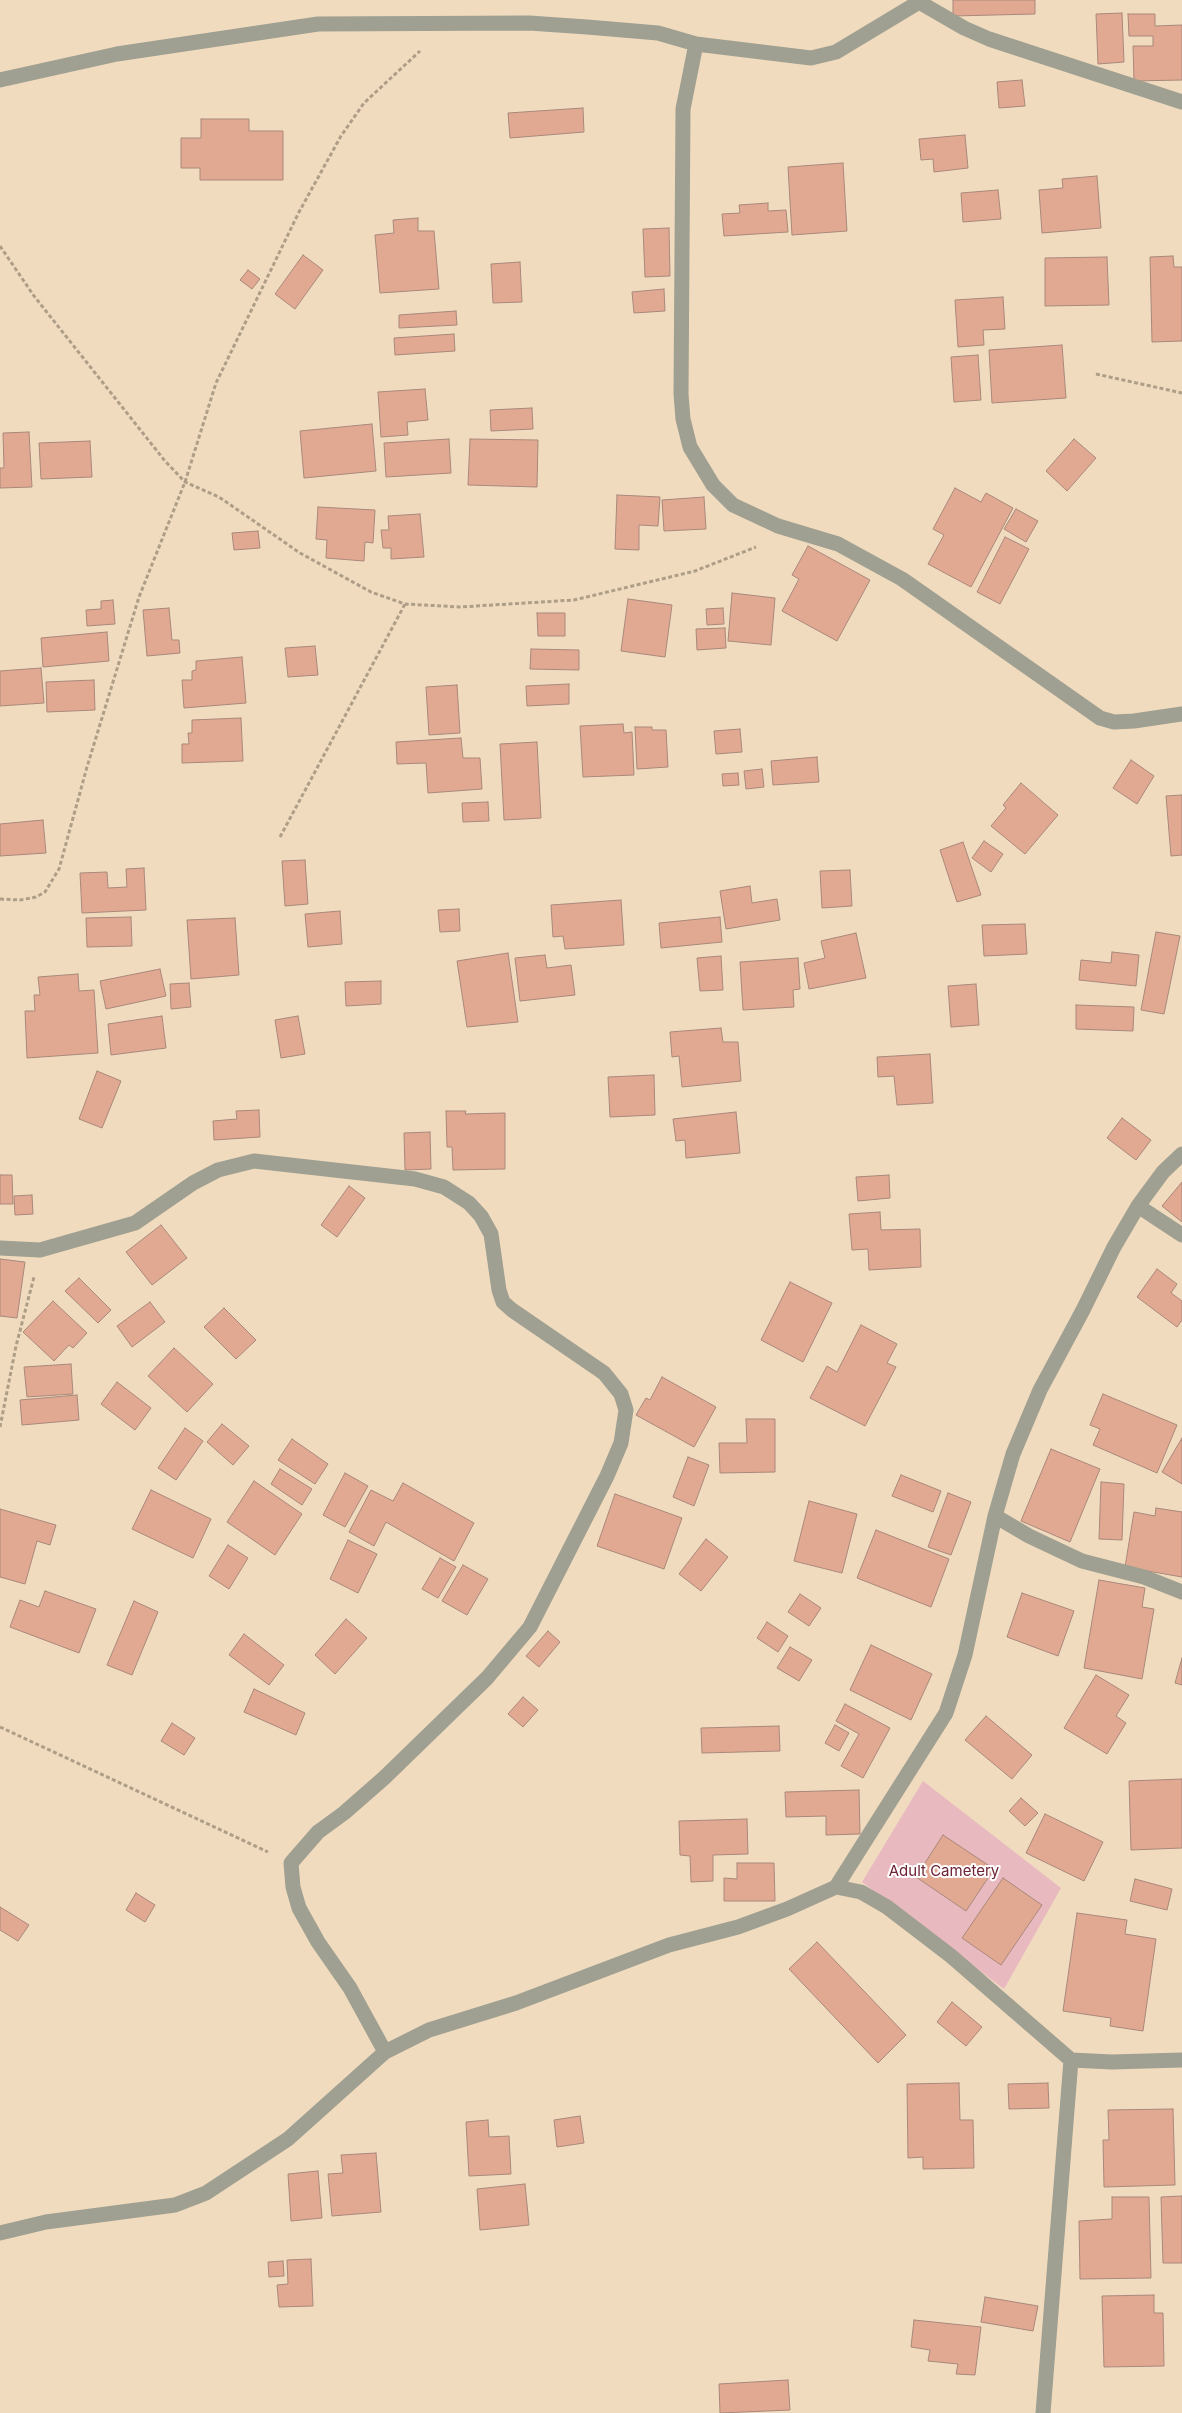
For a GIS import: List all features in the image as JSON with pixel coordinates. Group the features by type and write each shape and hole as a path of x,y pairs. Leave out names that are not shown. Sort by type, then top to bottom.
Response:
{"street":[{"path":"0,80 117,54 318,24 529,23 604,28 658,33 696,44 812,58 836,52 919,1 964,28 989,39 1182,102"},
{"path":"696,44 683,109 681,375 683,419 690,447 713,485 733,504 793,531 838,544 902,579 1100,718 1114,722 1182,714"},
{"path":"0,2233 46,2222 175,2205 206,2193 288,2139 385,2052 429,2030 516,2003 669,1945 738,1927 787,1909 836,1887 946,1713 965,1656 995,1516 1013,1454 1040,1390 1114,1247 1138,1206 1163,1172 1182,1154"},
{"path":"0,1248 40,1250 135,1223 193,1183 210,1174 254,1161 415,1179 444,1187 469,1203 481,1216 490,1234 499,1290 503,1302 604,1373 621,1394 626,1410 621,1443 607,1476 530,1627 487,1678 384,1778 344,1813 318,1832 291,1863 294,1887 300,1908 318,1942 350,1988 385,2052"},
{"path":"1138,1206 1182,1235"},
{"path":"995,1516 1029,1536 1082,1561 1144,1577 1182,1592"},
{"path":"836,1887 862,1892 887,1907 951,1956 1071,2060 1112,2062 1182,2060"},
{"path":"1043,2413 1071,2060"}],"path":[{"path":"0,899 20,900 36,897 45,892 59,869 87,767 139,597 185,482 216,384 299,212 341,136 364,103 450,23"},
{"path":"0,246 34,296 165,461 185,482 219,497 300,553 371,592 405,604 460,607 574,600 695,571 793,531"},
{"path":"1096,374 1182,393"},
{"path":"280,837 405,604"},
{"path":"0,1427 16,1346 40,1250"},
{"path":"0,1727 291,1863"}],"green space":[{"name":"Adult Cametery","path":"923,1781 1061,1888 1004,1989 862,1882"}],"building":[{"path":"953,0 1035,0 1035,14 953,16"},
{"path":"1122,13 1124,62 1098,64 1096,14"},
{"path":"1128,14 1155,14 1155,26 1182,25 1182,80 1134,81 1133,46 1153,46 1153,36 1129,36"},
{"path":"1022,80 1025,106 999,108 997,82"},
{"path":"583,108 584,132 510,138 508,113"},
{"path":"201,119 249,119 249,131 283,131 283,180 200,180 200,168 181,168 181,138 201,138"},
{"path":"965,135 968,168 934,172 933,159 921,160 919,139"},
{"path":"843,163 847,231 792,235 788,167"},
{"path":"1097,176 1101,228 1042,233 1039,190 1063,188 1062,179"},
{"path":"998,190 1001,219 963,222 961,193"},
{"path":"768,203 768,211 786,210 788,232 724,236 722,214 740,213 739,205"},
{"path":"418,218 418,231 434,231 439,289 380,293 375,235 394,233 393,220"},
{"path":"669,228 670,276 645,277 643,229"},
{"path":"303,255 323,270 295,309 275,294"},
{"path":"1173,256 1174,267 1182,267 1182,341 1152,342 1150,257"},
{"path":"1107,257 1109,305 1045,306 1045,258"},
{"path":"520,262 522,302 493,303 491,264"},
{"path":"248,270 260,279 252,289 240,280"},
{"path":"664,289 665,311 634,313 632,292"},
{"path":"1003,297 1005,329 983,330 984,345 958,347 955,300"},
{"path":"456,311 457,325 399,328 399,315"},
{"path":"454,334 455,351 395,355 394,338"},
{"path":"1062,345 1066,398 992,403 989,350"},
{"path":"978,355 981,400 954,402 951,357"},
{"path":"425,389 428,420 407,422 408,435 381,437 378,392"},
{"path":"532,408 533,429 491,431 490,410"},
{"path":"372,424 376,471 304,478 300,431"},
{"path":"29,432 32,487 0,488 0,468 4,468 3,433"},
{"path":"449,439 451,473 386,477 384,443"},
{"path":"470,439 538,440 537,487 468,485"},
{"path":"1074,439 1096,458 1067,491 1046,471"},
{"path":"90,441 92,477 41,479 39,443"},
{"path":"955,488 981,502 986,493 1013,508 971,587 928,564 944,535 933,529"},
{"path":"617,495 660,497 658,526 639,525 639,550 615,549"},
{"path":"704,497 706,529 664,531 662,500"},
{"path":"318,507 375,510 373,543 365,542 364,561 326,558 327,540 316,539"},
{"path":"1016,509 1038,521 1026,542 1004,529"},
{"path":"420,514 424,557 391,559 391,548 383,548 381,530 389,530 388,516"},
{"path":"258,531 260,548 234,550 232,533"},
{"path":"1005,537 1029,549 1000,604 977,592"},
{"path":"808,546 870,580 837,641 782,611 799,579 792,575"},
{"path":"732,593 775,598 771,645 728,641"},
{"path":"628,599 672,605 665,657 621,651"},
{"path":"113,600 115,624 87,626 86,610 101,609 101,601"},
{"path":"169,608 172,640 179,640 180,653 147,656 143,610"},
{"path":"723,608 724,624 707,625 706,609"},
{"path":"537,613 565,613 565,636 538,636"},
{"path":"725,628 726,648 697,650 696,629"},
{"path":"107,632 109,661 43,667 41,638"},
{"path":"315,646 318,675 288,677 285,648"},
{"path":"531,649 579,650 579,670 530,669"},
{"path":"242,657 246,703 184,708 182,680 192,680 192,671 196,670 196,661"},
{"path":"41,668 44,703 0,706 0,671"},
{"path":"94,680 95,710 47,712 46,682"},
{"path":"569,684 569,704 527,706 526,686"},
{"path":"457,685 460,733 429,735 426,687"},
{"path":"241,718 243,761 182,763 182,744 189,744 188,733 192,733 192,720"},
{"path":"623,724 624,733 632,732 634,775 583,777 580,726"},
{"path":"635,727 652,727 652,730 666,730 668,767 637,769"},
{"path":"740,729 742,752 716,754 714,731"},
{"path":"461,738 463,758 480,758 482,789 428,793 426,763 397,764 396,742"},
{"path":"537,742 541,818 504,820 500,744"},
{"path":"817,757 819,782 773,785 771,761"},
{"path":"1131,760 1154,776 1137,804 1113,788"},
{"path":"762,769 764,787 746,789 744,771"},
{"path":"738,773 739,785 723,786 722,774"},
{"path":"1021,783 1058,815 1025,854 991,826 1006,808 1003,805"},
{"path":"1182,795 1182,855 1171,856 1166,796"},
{"path":"488,802 489,821 463,822 462,803"},
{"path":"43,820 46,853 0,856 0,824"},
{"path":"984,841 1003,854 991,872 972,858"},
{"path":"963,842 981,895 957,902 940,850"},
{"path":"305,860 308,904 285,906 282,861"},
{"path":"144,868 146,910 82,913 80,873 107,872 108,888 127,887 126,869"},
{"path":"850,870 852,906 822,908 820,871"},
{"path":"750,886 752,903 777,899 780,920 726,929 720,891"},
{"path":"621,900 624,945 565,949 563,936 553,937 551,905"},
{"path":"459,909 460,931 440,932 438,910"},
{"path":"340,911 342,944 308,947 305,914"},
{"path":"131,917 132,946 87,947 86,918"},
{"path":"720,917 722,942 661,948 659,923"},
{"path":"235,918 239,975 191,979 187,920"},
{"path":"1025,924 1027,954 984,956 982,925"},
{"path":"1156,932 1180,936 1164,1014 1141,1010"},
{"path":"856,933 866,978 809,989 804,963 825,958 821,941"},
{"path":"1112,952 1139,955 1136,986 1079,980 1081,960 1111,963"},
{"path":"508,953 518,1022 467,1027 457,961"},
{"path":"545,955 547,968 571,965 575,995 520,1001 515,958"},
{"path":"721,956 723,990 700,991 697,958"},
{"path":"798,958 800,989 793,990 794,1007 743,1010 740,962"},
{"path":"160,969 166,996 106,1009 100,981"},
{"path":"78,974 79,991 94,990 98,1053 27,1058 25,1011 35,1011 34,995 40,995 38,977"},
{"path":"381,981 381,1004 346,1006 345,982"},
{"path":"189,983 191,1007 171,1009 170,984"},
{"path":"976,984 979,1025 951,1027 948,986"},
{"path":"1076,1005 1134,1007 1133,1031 1076,1029"},
{"path":"162,1016 166,1048 111,1055 108,1024"},
{"path":"298,1016 305,1054 281,1058 275,1020"},
{"path":"721,1028 723,1042 738,1042 741,1081 682,1087 679,1056 672,1057 670,1032"},
{"path":"930,1054 933,1103 897,1105 894,1076 878,1077 877,1057"},
{"path":"97,1071 121,1081 102,1128 79,1119"},
{"path":"654,1075 655,1115 610,1117 608,1077"},
{"path":"259,1110 260,1137 214,1140 213,1121 237,1119 236,1111"},
{"path":"446,1111 466,1111 465,1114 505,1113 505,1169 453,1170 452,1147 447,1147"},
{"path":"736,1112 740,1153 686,1158 685,1140 676,1141 673,1119"},
{"path":"1122,1118 1151,1140 1136,1160 1107,1138"},
{"path":"430,1132 431,1169 405,1170 404,1133"},
{"path":"0,1175 12,1175 13,1204 0,1204"},
{"path":"889,1175 890,1198 858,1201 856,1177"},
{"path":"1182,1182 1182,1222 1162,1206"},
{"path":"349,1186 365,1198 337,1237 321,1225"},
{"path":"32,1195 33,1214 15,1215 14,1196"},
{"path":"880,1212 881,1230 920,1229 921,1267 869,1270 868,1249 852,1250 849,1214"},
{"path":"161,1225 187,1258 152,1285 126,1252"},
{"path":"0,1259 25,1262 17,1318 0,1316"},
{"path":"1157,1269 1177,1284 1171,1293 1182,1301 1182,1320 1177,1327 1137,1297"},
{"path":"79,1278 111,1310 98,1323 65,1291"},
{"path":"790,1282 832,1303 803,1362 761,1340"},
{"path":"53,1301 87,1333 73,1348 69,1345 54,1361 23,1332"},
{"path":"150,1302 165,1322 132,1347 117,1326"},
{"path":"224,1308 256,1340 236,1359 204,1327"},
{"path":"861,1325 897,1344 887,1363 896,1367 865,1426 810,1398 827,1366 837,1372"},
{"path":"174,1348 213,1384 187,1412 148,1376"},
{"path":"71,1364 73,1394 27,1397 24,1367"},
{"path":"662,1377 716,1407 694,1447 636,1415 646,1398 650,1400"},
{"path":"117,1382 151,1408 135,1430 101,1404"},
{"path":"1103,1394 1177,1425 1157,1473 1093,1445 1100,1429 1090,1425"},
{"path":"77,1395 79,1420 22,1425 20,1400"},
{"path":"746,1419 775,1419 775,1472 720,1473 719,1443 747,1443"},
{"path":"222,1424 249,1446 233,1465 207,1442"},
{"path":"185,1428 203,1441 176,1480 158,1468"},
{"path":"1182,1438 1182,1484 1162,1472"},
{"path":"292,1439 328,1464 315,1484 278,1460"},
{"path":"1051,1449 1100,1469 1070,1542 1021,1521"},
{"path":"688,1457 709,1465 694,1506 673,1497"},
{"path":"280,1469 312,1489 302,1505 271,1484"},
{"path":"345,1473 368,1486 345,1527 323,1515"},
{"path":"901,1475 941,1491 933,1512 892,1496"},
{"path":"254,1481 302,1514 275,1555 227,1522"},
{"path":"1101,1482 1124,1484 1122,1540 1099,1539"},
{"path":"403,1483 474,1523 454,1561 386,1522 374,1546 349,1532 371,1490 393,1501"},
{"path":"151,1490 211,1519 193,1558 132,1529"},
{"path":"948,1493 971,1502 951,1555 928,1547"},
{"path":"615,1494 682,1518 664,1569 597,1546"},
{"path":"809,1501 857,1514 842,1573 794,1561"},
{"path":"1156,1508 1182,1512 1182,1577 1125,1567 1134,1512 1155,1516"},
{"path":"0,1509 56,1525 50,1545 37,1541 25,1584 0,1577"},
{"path":"876,1530 949,1559 931,1607 857,1578"},
{"path":"706,1539 728,1557 701,1591 679,1574"},
{"path":"348,1540 377,1554 358,1593 330,1579"},
{"path":"228,1545 248,1558 229,1589 209,1576"},
{"path":"440,1558 456,1567 438,1598 422,1589"},
{"path":"463,1565 488,1579 467,1615 442,1601"},
{"path":"1099,1580 1145,1588 1142,1607 1154,1609 1142,1679 1084,1668"},
{"path":"45,1591 96,1609 79,1653 10,1627 20,1600 39,1607"},
{"path":"1022,1593 1074,1611 1058,1656 1007,1637"},
{"path":"800,1594 821,1608 809,1626 788,1612"},
{"path":"134,1601 158,1612 132,1675 107,1665"},
{"path":"346,1619 367,1638 335,1674 315,1655"},
{"path":"767,1622 788,1636 778,1652 757,1638"},
{"path":"548,1631 560,1642 539,1667 526,1656"},
{"path":"244,1634 284,1665 269,1685 229,1655"},
{"path":"871,1645 932,1674 911,1720 850,1690"},
{"path":"790,1647 812,1660 799,1681 777,1668"},
{"path":"1182,1658 1182,1685 1175,1683"},
{"path":"1096,1675 1129,1695 1116,1716 1126,1723 1107,1754 1064,1728"},
{"path":"254,1689 305,1713 296,1735 244,1712"},
{"path":"523,1697 538,1710 523,1727 508,1714"},
{"path":"845,1704 890,1728 863,1778 841,1766 859,1734 836,1721"},
{"path":"986,1716 1032,1755 1012,1779 965,1740"},
{"path":"172,1723 195,1738 184,1755 161,1741"},
{"path":"835,1725 849,1733 839,1751 825,1743"},
{"path":"779,1726 780,1751 702,1753 701,1728"},
{"path":"1182,1779 1182,1848 1131,1850 1129,1781"},
{"path":"859,1790 860,1834 826,1835 826,1816 786,1817 785,1792"},
{"path":"1021,1798 1038,1813 1025,1826 1009,1811"},
{"path":"1045,1814 1103,1842 1084,1881 1026,1853"},
{"path":"747,1819 748,1854 713,1855 713,1881 691,1882 690,1856 680,1855 679,1821"},
{"path":"943,1835 994,1869 966,1911 916,1877"},
{"path":"737,1863 774,1863 775,1901 724,1901 724,1878 737,1879"},
{"path":"1003,1878 1042,1905 1001,1965 962,1938"},
{"path":"1135,1879 1172,1889 1167,1910 1130,1901"},
{"path":"136,1893 155,1905 145,1922 126,1910"},
{"path":"0,1907 29,1925 18,1941 0,1930"},
{"path":"1077,1913 1127,1920 1125,1934 1156,1939 1143,2031 1110,2026 1111,2018 1063,2011"},
{"path":"817,1942 906,2035 878,2063 789,1969"},
{"path":"952,2002 982,2027 966,2046 937,2022"},
{"path":"959,2083 960,2120 973,2120 974,2168 923,2169 923,2157 908,2158 907,2084"},
{"path":"1048,2083 1049,2108 1009,2109 1008,2084"},
{"path":"1173,2109 1175,2185 1104,2187 1103,2140 1109,2140 1108,2110"},
{"path":"580,2116 584,2143 557,2147 554,2120"},
{"path":"488,2120 489,2137 509,2136 511,2174 469,2176 466,2122"},
{"path":"376,2153 381,2212 332,2216 328,2174 343,2173 341,2155"},
{"path":"318,2171 322,2218 291,2221 288,2174"},
{"path":"525,2184 529,2225 480,2230 477,2189"},
{"path":"1182,2196 1182,2263 1163,2263 1161,2197"},
{"path":"1112,2197 1149,2197 1151,2278 1080,2279 1079,2221 1112,2219"},
{"path":"311,2259 313,2306 279,2307 277,2285 288,2284 287,2260"},
{"path":"283,2261 284,2276 269,2277 268,2262"},
{"path":"1154,2295 1154,2313 1163,2313 1164,2366 1104,2367 1102,2296"},
{"path":"985,2297 1038,2306 1033,2331 981,2322"},
{"path":"914,2320 981,2327 975,2375 956,2374 958,2364 928,2361 930,2350 911,2347"},
{"path":"788,2380 790,2410 720,2413 719,2384"}]}
